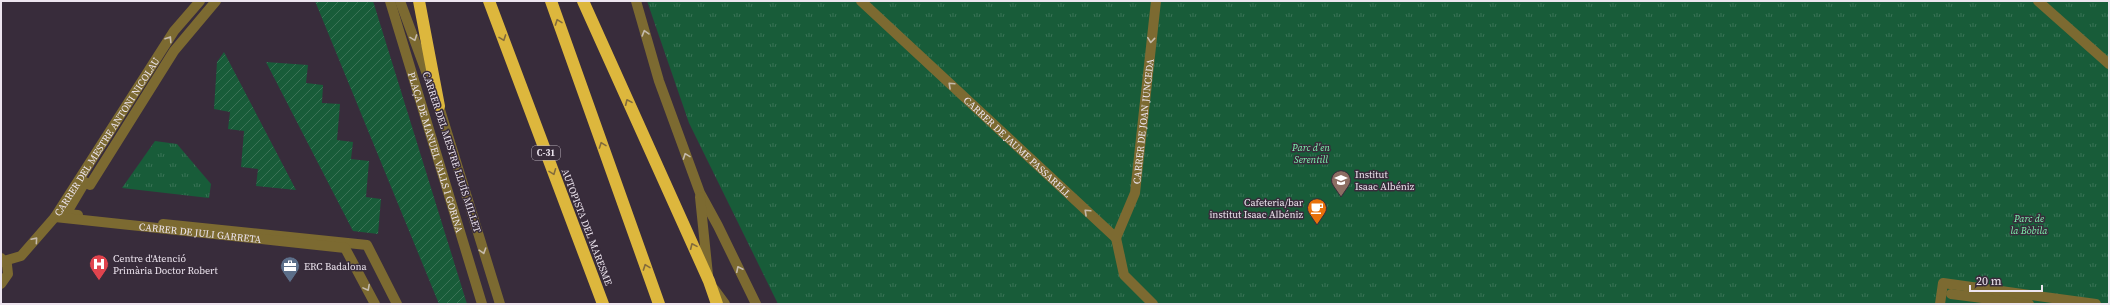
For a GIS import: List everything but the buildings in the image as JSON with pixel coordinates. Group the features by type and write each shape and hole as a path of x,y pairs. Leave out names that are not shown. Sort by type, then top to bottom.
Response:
{"highway":[{"path":"419,1 439,106"},
{"name":"AUTOPISTA DEL MARESME","path":"489,1 603,304"},
{"path":"551,1 659,304"},
{"path":"583,1 709,281 717,304"}],"street":[{"name":"CARRER DEL MESTRE ANTONI NICOLAU","path":"3,260 21,256 55,217 174,31 200,1"},
{"path":"216,1 174,51 90,185 85,182 66,214 367,245 397,304"},
{"name":"PLAÇA DE MANUEL VALLS I GORINA","path":"390,1 482,304"},
{"name":"CARRER DEL MESTRE LLUÍS MILLET","path":"400,1 439,106 500,304"},
{"path":"636,1 659,81 700,193 718,226 756,304"},
{"name":"CARRER DE JAUME PASSARELL","path":"861,1 1116,238"},
{"name":"CARRER DE JOAN JUNCEDA","path":"1116,238 1134,193 1156,1"},
{"path":"2038,1 2109,64"},
{"path":"700,193 709,281 725,304"},
{"name":"CARRER DE JULI GARRETA","path":"55,217 346,248 375,304"},
{"path":"1116,238 1124,275 1154,304"},
{"path":"1,284 8,274 3,260"},
{"path":"1940,304 1943,283 2096,304"},
{"path":"1951,294 2029,304"}],"green space":[{"path":"315,1 373,1 467,304 439,304"},
{"name":"Parc d'en Serentill","path":"647,1 2109,1 2109,304 778,304 689,123"},
{"path":"224,52 296,190 256,186 258,169 241,167 244,131 228,129 230,112 214,109 217,62"},
{"path":"266,62 308,65 306,83 323,85 322,103 340,104 337,140 353,142 351,159 369,161 366,197 381,199 378,234 353,231"},
{"path":"155,141 177,144 211,184 209,198 122,188"}],"place":[{"name":"Institut Isaac Albéniz","path":"1341,197"},
{"name":"Cafeteria/bar institut Isaac Albéniz","path":"1317,225"},
{"name":"Centre d'Atenció Primària Doctor Robert","path":"99,281"},
{"name":"ERC Badalona","path":"290,283"}],"park label":[{"name":"Parc de la Bòbila","path":"2029,224"}]}
